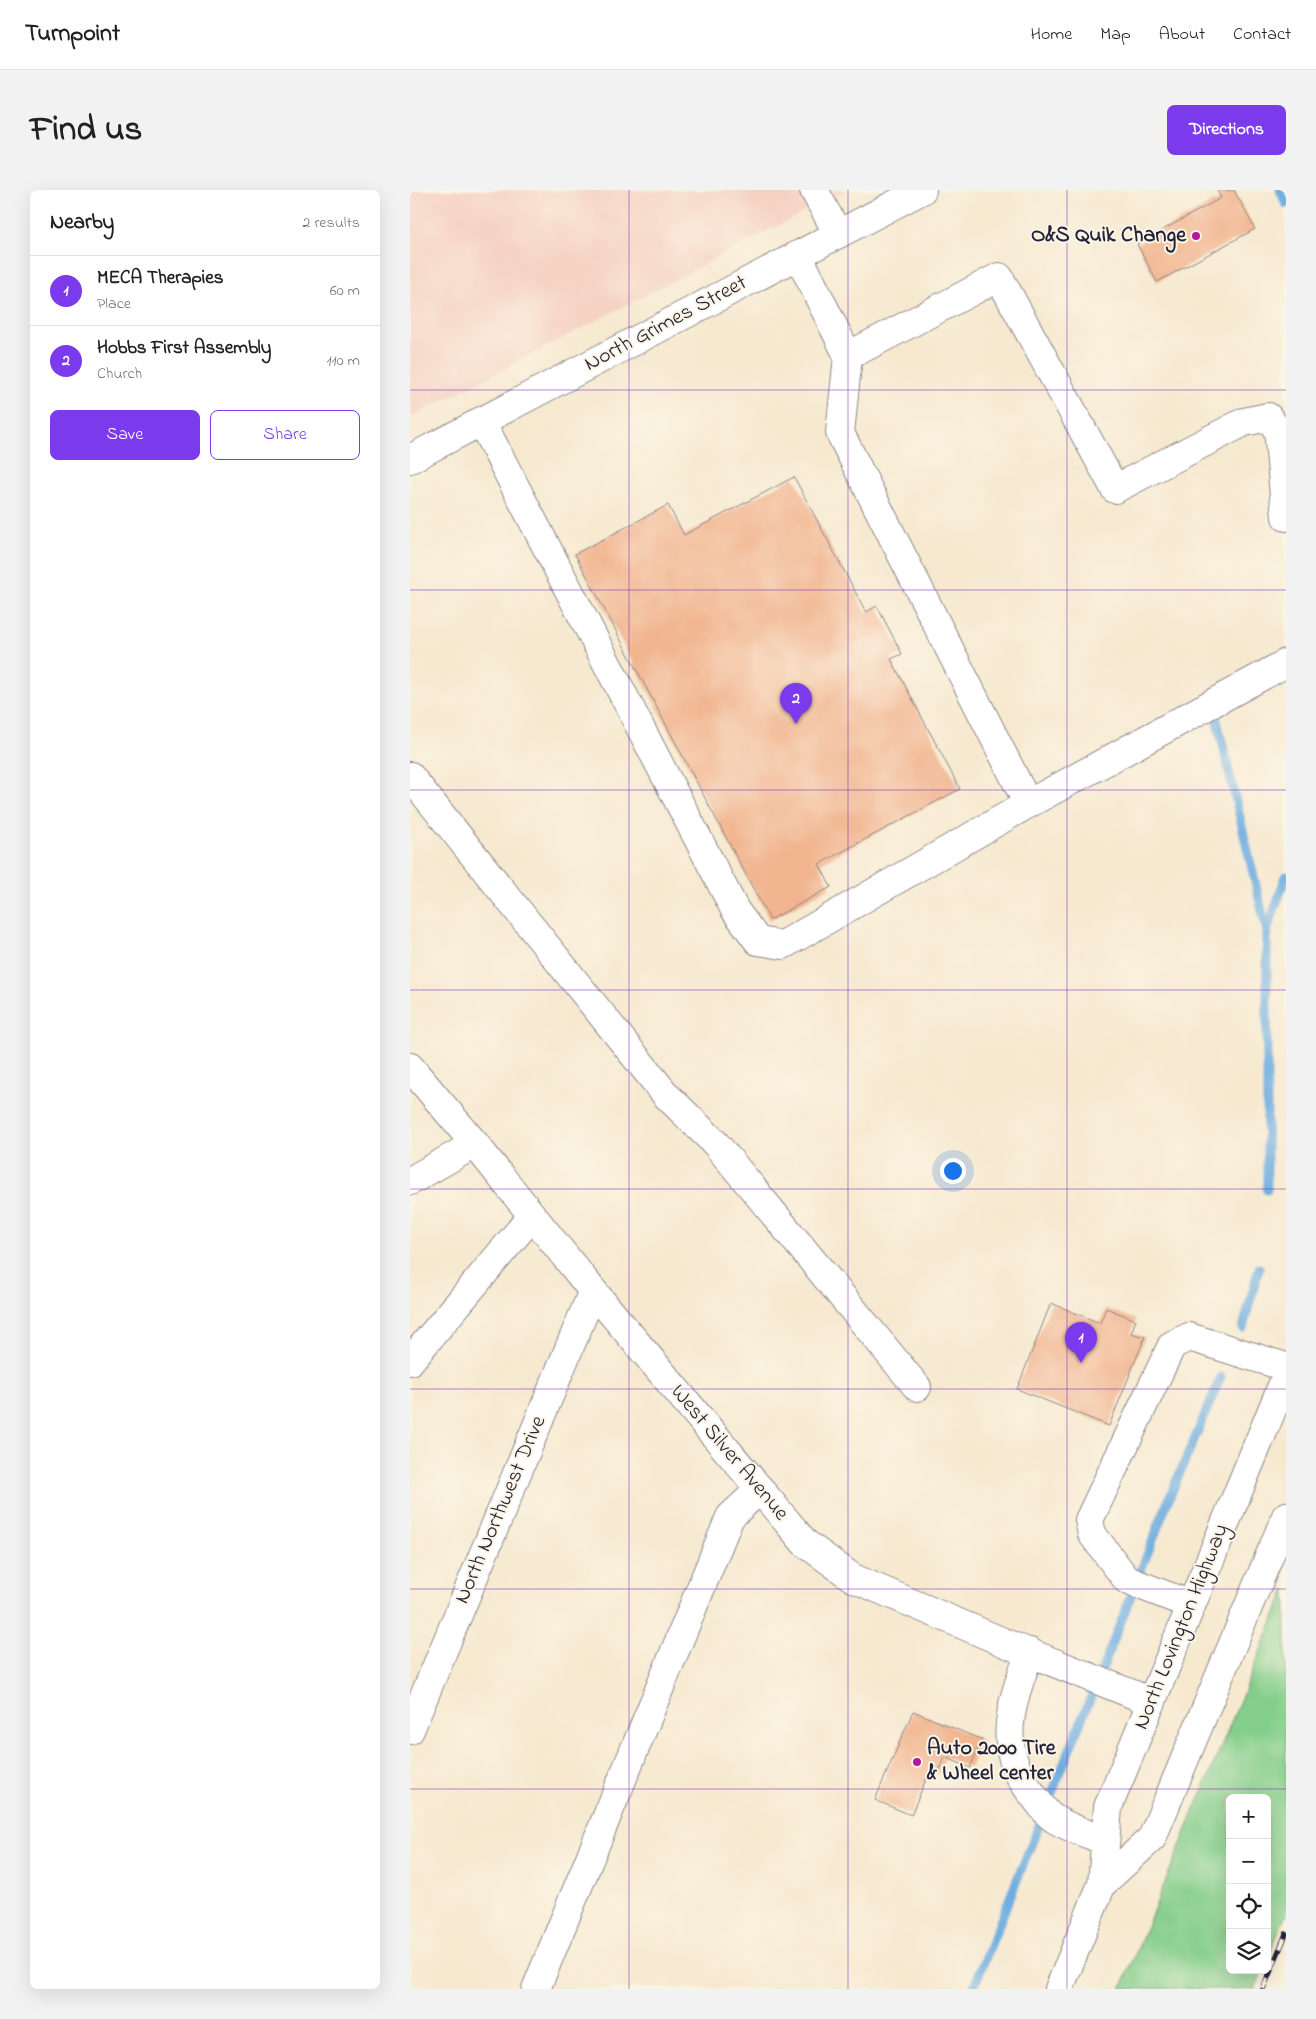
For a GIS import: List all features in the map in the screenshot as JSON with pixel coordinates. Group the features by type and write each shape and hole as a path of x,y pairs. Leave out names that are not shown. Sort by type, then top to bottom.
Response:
{"main road":[{"path":"814,190 838,234"},
{"name":"North Grimes Street","path":"410,459 922,190"},
{"path":"798,255 848,356 840,433 1028,804"},
{"path":"848,356 999,276 1115,489 1244,422 1268,417 1278,430 1286,518"},
{"path":"482,421 735,910 758,941 783,945 1028,804 1286,663"},
{"path":"410,776 666,1095 716,1144 918,1387"},
{"name":"West Silver Avenue","path":"410,1067 475,1144 593,1291 805,1543 853,1578 1152,1702"},
{"path":"410,1181 475,1144"},
{"path":"410,1361 532,1216"},
{"name":"North Northwest Drive","path":"410,1730 593,1291"},
{"path":"1191,1606 1127,1580 1092,1534 1090,1520 1172,1345 1189,1337 1286,1367"},
{"name":"North Lovington Highway","path":"1059,1989 1102,1884 1108,1806 1286,1376"},
{"path":"536,1989 730,1517 760,1489"},
{"name":"North Lovington Highway","path":"1102,1884 1152,1838 1286,1516"},
{"path":"1030,1652 1013,1697 1009,1725 1009,1750 1022,1783 1052,1818 1105,1841"}],"shaded area":[{"path":"410,190 846,190 410,418"}],"green space":[{"path":"1286,1589 1286,1914 1271,1950 1271,1794 1226,1794 1226,1974 1261,1974 1255,1989 1121,1989"}],"building":[{"name":"O&S Quik Change","path":"1217,190 1234,190 1255,229 1157,282 1137,244 1221,198"},
{"path":"794,477 866,612 877,606 902,654 891,659 960,789 819,864 831,887 770,920 575,554 668,505 684,535"},
{"path":"1051,1303 1100,1323 1106,1308 1136,1320 1131,1333 1145,1337 1109,1426 1017,1389"},
{"name":"Auto 2000 Tire & Wheel center","path":"913,1711 982,1740 970,1768 945,1757 938,1774 930,1770 911,1815 875,1800"}],"waterway":[{"path":"1280,190 1286,204"},
{"path":"1215,712 1267,932 1267,1190"},
{"path":"1267,931 1286,876"},
{"path":"1243,1328 1259,1268"},
{"path":"973,1989 1170,1496 1221,1377"}],"railway":[{"path":"1263,1989 1286,1934"}],"place":[{"name":"O&S Quik Change","path":"1196,236"},
{"name":"Hobbs First Assembly","path":"796,724"},
{"name":"MECA Therapies","path":"1081,1363"},
{"name":"Auto 2000 Tire & Wheel center","path":"917,1762"}]}
